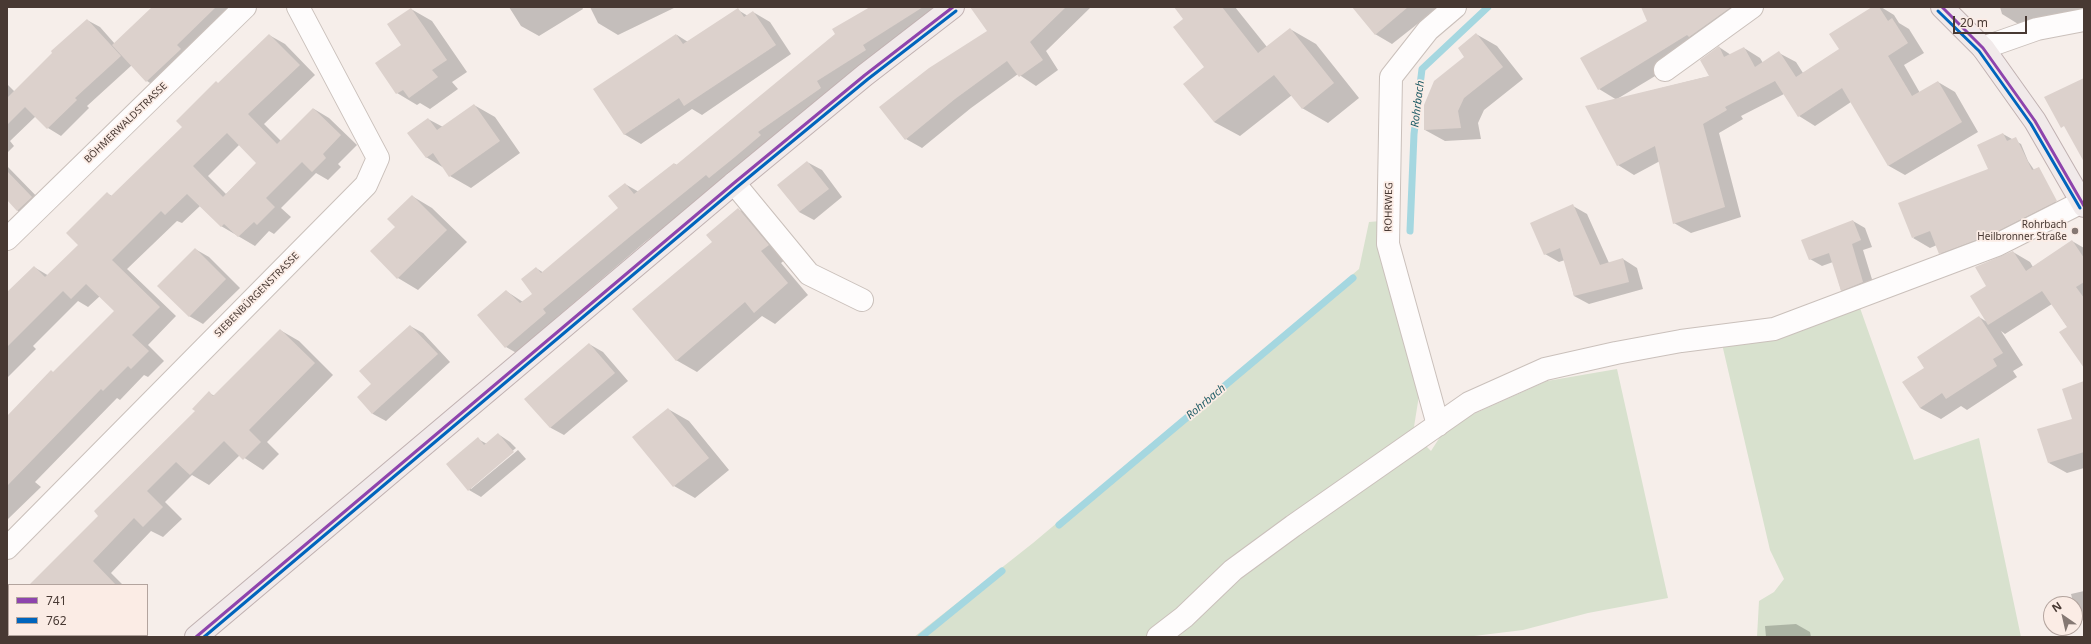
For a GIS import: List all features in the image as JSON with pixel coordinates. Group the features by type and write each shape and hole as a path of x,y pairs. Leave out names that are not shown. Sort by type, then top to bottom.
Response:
{"main road":[{"path":"196,637 734,182 865,74 953,7"},
{"path":"1942,7 1983,48 2035,122 2083,204"}],"street":[{"name":"BÖHMERWALDSTRASSE","path":"7,239 245,7"},
{"name":"SIEBENBÜRGENSTRASSE","path":"7,548 366,185 378,158 298,7"},
{"name":"ROHRWEG","path":"1438,425 1388,244 1391,77 1428,30 1455,7"},
{"path":"1665,70 1752,7"},
{"path":"1983,48 2037,29 2084,20"},
{"path":"734,182 809,274 862,300"},
{"path":"1158,637 1184,618 1233,570 1293,526 1469,403 1545,369 1616,352 1681,341 1774,329 1997,245 2083,204"}],"green space":[{"path":"1381,221 1421,383 1413,433 1431,451 1447,426 1547,381 1617,369 1668,598 1588,613 1523,630 1466,637 914,637 1033,543 1359,269 1369,222"},
{"path":"1860,308 1914,460 1979,438 2021,637 1757,637 1759,601 1774,592 1784,579 1770,550 1722,344"}],"building":[{"path":"152,7 216,7 177,45 181,49 146,82 112,45"},
{"path":"870,7 923,7 863,45 866,50 817,81 821,88 758,132 761,135 735,157 709,178 706,175 632,235 543,309 546,313 505,348 477,315 506,290 520,303 532,294 521,279 536,267 541,273 618,208 608,196 625,183 634,194 674,163 676,165 835,34 832,29"},
{"path":"970,7 1066,7 1030,42 1043,60 1019,77 1007,61 955,99 905,140 879,107 929,68 987,31"},
{"path":"1174,7 1222,7 1258,53 1290,28 1334,83 1302,109 1274,75 1214,122 1183,84 1204,67 1173,27 1183,19"},
{"path":"1352,7 1408,7 1375,35"},
{"path":"1641,7 1731,7 1689,37 1687,35 1598,90 1580,58 1647,21"},
{"path":"1872,7 1879,7 1888,21 1892,18 1908,43 1888,56 1912,96 1938,81 1962,122 1888,166 1842,88 1798,117 1775,81 1725,107 1727,110 1703,124 1725,207 1673,224 1655,146 1617,166 1585,106 1709,76 1700,60 1719,46 1724,57 1744,47 1755,67 1779,51 1796,77 1839,49 1829,34"},
{"path":"411,8 447,60 432,70 438,77 409,98 403,90 396,94 375,63 401,45 387,24"},
{"path":"738,8 744,17 753,11 776,45 684,106 679,98 624,135 593,89 676,34 683,44"},
{"path":"87,19 121,56 75,98 77,100 47,129 25,107 7,125 7,98 52,53 51,51"},
{"path":"1476,33 1503,67 1464,98 1458,111 1461,128 1424,130 1424,105 1434,81 1464,57 1458,48"},
{"path":"269,34 300,65 248,114 277,144 313,108 341,135 323,154 326,158 312,172 302,162 266,198 275,207 257,225 254,222 238,237 224,224 221,227 187,194 165,215 161,211 112,260 160,307 132,335 149,351 131,369 128,366 103,391 101,389 7,486 7,416 51,370 53,372 114,311 86,284 71,299 63,291 7,347 7,292 34,266 45,277 78,245 66,233 107,192 111,196 182,127 176,121 216,81 218,83","holes":["227,133 256,163 223,197 193,166"]},
{"path":"2084,78 2084,162 2064,126 2061,128 2044,97"},
{"path":"474,104 500,141 449,177 433,153 426,158 407,133 428,118 437,130"},
{"path":"2003,133 2007,141 2016,137 2032,170 2039,167 2057,201 1992,234 1939,254 1930,231 1912,238 1898,203 1988,169 1977,145"},
{"path":"807,161 829,189 799,212 777,185"},
{"path":"7,171 32,197 17,211 7,200"},
{"path":"412,195 447,230 397,279 370,251 395,227 387,219"},
{"path":"1573,204 1600,265 1623,258 1629,282 1574,296 1560,248 1544,255 1530,223"},
{"path":"738,208 769,245 761,251 788,283 754,313 745,302 676,361 632,309 712,242 706,235"},
{"path":"1853,220 1861,240 1852,244 1863,282 1841,291 1829,253 1809,260 1801,240"},
{"path":"2072,240 2084,258 2084,282 2076,287 2084,298 2084,368 2059,332 2067,327 2042,291 1988,325 1970,296 1986,286 1975,267 2013,251 2026,271"},
{"path":"195,248 226,279 189,317 157,286"},
{"path":"1979,316 2003,353 1993,359 1997,366 1946,399 1942,393 1920,408 1902,382 1924,368 1917,357"},
{"path":"410,325 438,354 372,414 357,397 371,384 359,371"},
{"path":"280,329 315,363 249,430 261,442 243,460 224,441 190,475 176,462 147,491 163,507 143,527 134,518 93,561 115,584 30,584 98,516 94,511 195,411 192,409 209,391 213,396"},
{"path":"589,343 615,373 550,428 524,399"},
{"path":"2084,381 2084,452 2048,463 2037,429 2072,419 2062,389"},
{"path":"668,408 709,458 673,487 632,437"},
{"path":"498,433 514,452 468,491 446,464 478,437 484,445"}],"waterway":[{"name":"Rohrbach","path":"1410,231 1414,134 1422,69 1488,7"},
{"name":"Rohrbach","path":"1059,525 1353,278"},
{"name":"Rohrbach","path":"921,637 1002,571"}],"transit line":[{"name":"741","path":"196,637 734,183 865,75 953,7"},
{"name":"741","path":"1942,7 1983,48 2035,121 2084,206"},
{"name":"762","path":"204,637 737,187 868,79 956,11"},
{"name":"762","path":"1938,11 1979,51 2031,124 2080,208"}],"place":[{"name":"Rohrbach Heilbronner Straße","path":"2075,231"}]}
